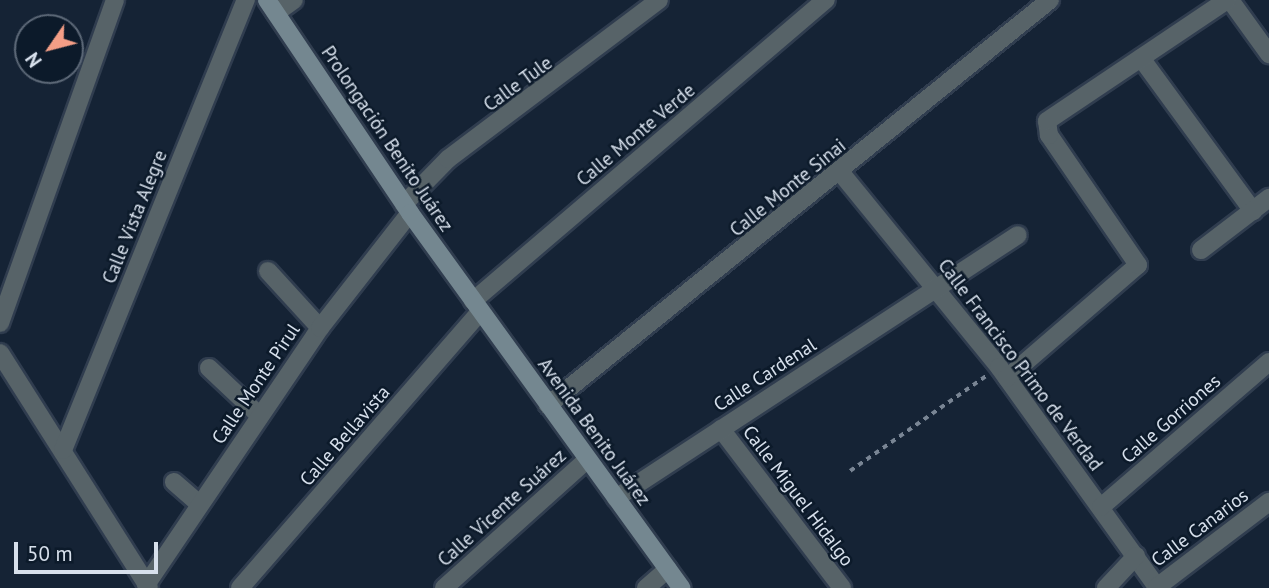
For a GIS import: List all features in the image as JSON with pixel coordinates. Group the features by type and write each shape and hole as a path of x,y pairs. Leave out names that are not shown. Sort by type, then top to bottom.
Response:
{"main road":[{"name":"Prolongación Benito Juárez","path":"272,6 407,209 477,307"},
{"name":"Avenida Benito Juárez","path":"477,307 681,588"}],"street":[{"path":"0,323 115,0"},
{"name":"Calle Vista Alegre","path":"63,450 246,0"},
{"path":"272,6 294,0"},
{"name":"Calle Tule","path":"407,209 448,159 659,0"},
{"name":"Calle Monte Verde","path":"477,307 826,0"},
{"name":"Calle Monte Sinai","path":"548,405 841,173 1050,0"},
{"path":"1003,372 1139,265 1046,126 1049,117 1228,0 1269,54"},
{"path":"1141,58 1252,211"},
{"name":"Calle Francisco Primo de Verdad","path":"841,173 1003,372 1157,587"},
{"path":"1201,250 1269,198"},
{"name":"Calle Monte Pirul","path":"148,586 199,504 320,328 407,209"},
{"name":"Calle Cardenal","path":"617,498 1018,235"},
{"path":"268,271 320,328"},
{"name":"Calle Bellavista","path":"240,588 477,307"},
{"path":"0,353 6,377 63,450 148,586"},
{"name":"Calle Gorriones","path":"1101,507 1269,362"},
{"path":"209,368 260,416"},
{"name":"Calle Miguel Hidalgo","path":"721,429 842,588"},
{"name":"Calle Vicente Suárez","path":"444,588 588,459"},
{"path":"174,482 199,504"},
{"name":"Calle Canarios","path":"1157,587 1269,502"},
{"name":"Calle Canarios","path":"1106,588 1136,556"},
{"path":"646,588 668,569"}],"path":[{"path":"850,471 1003,372"}]}
